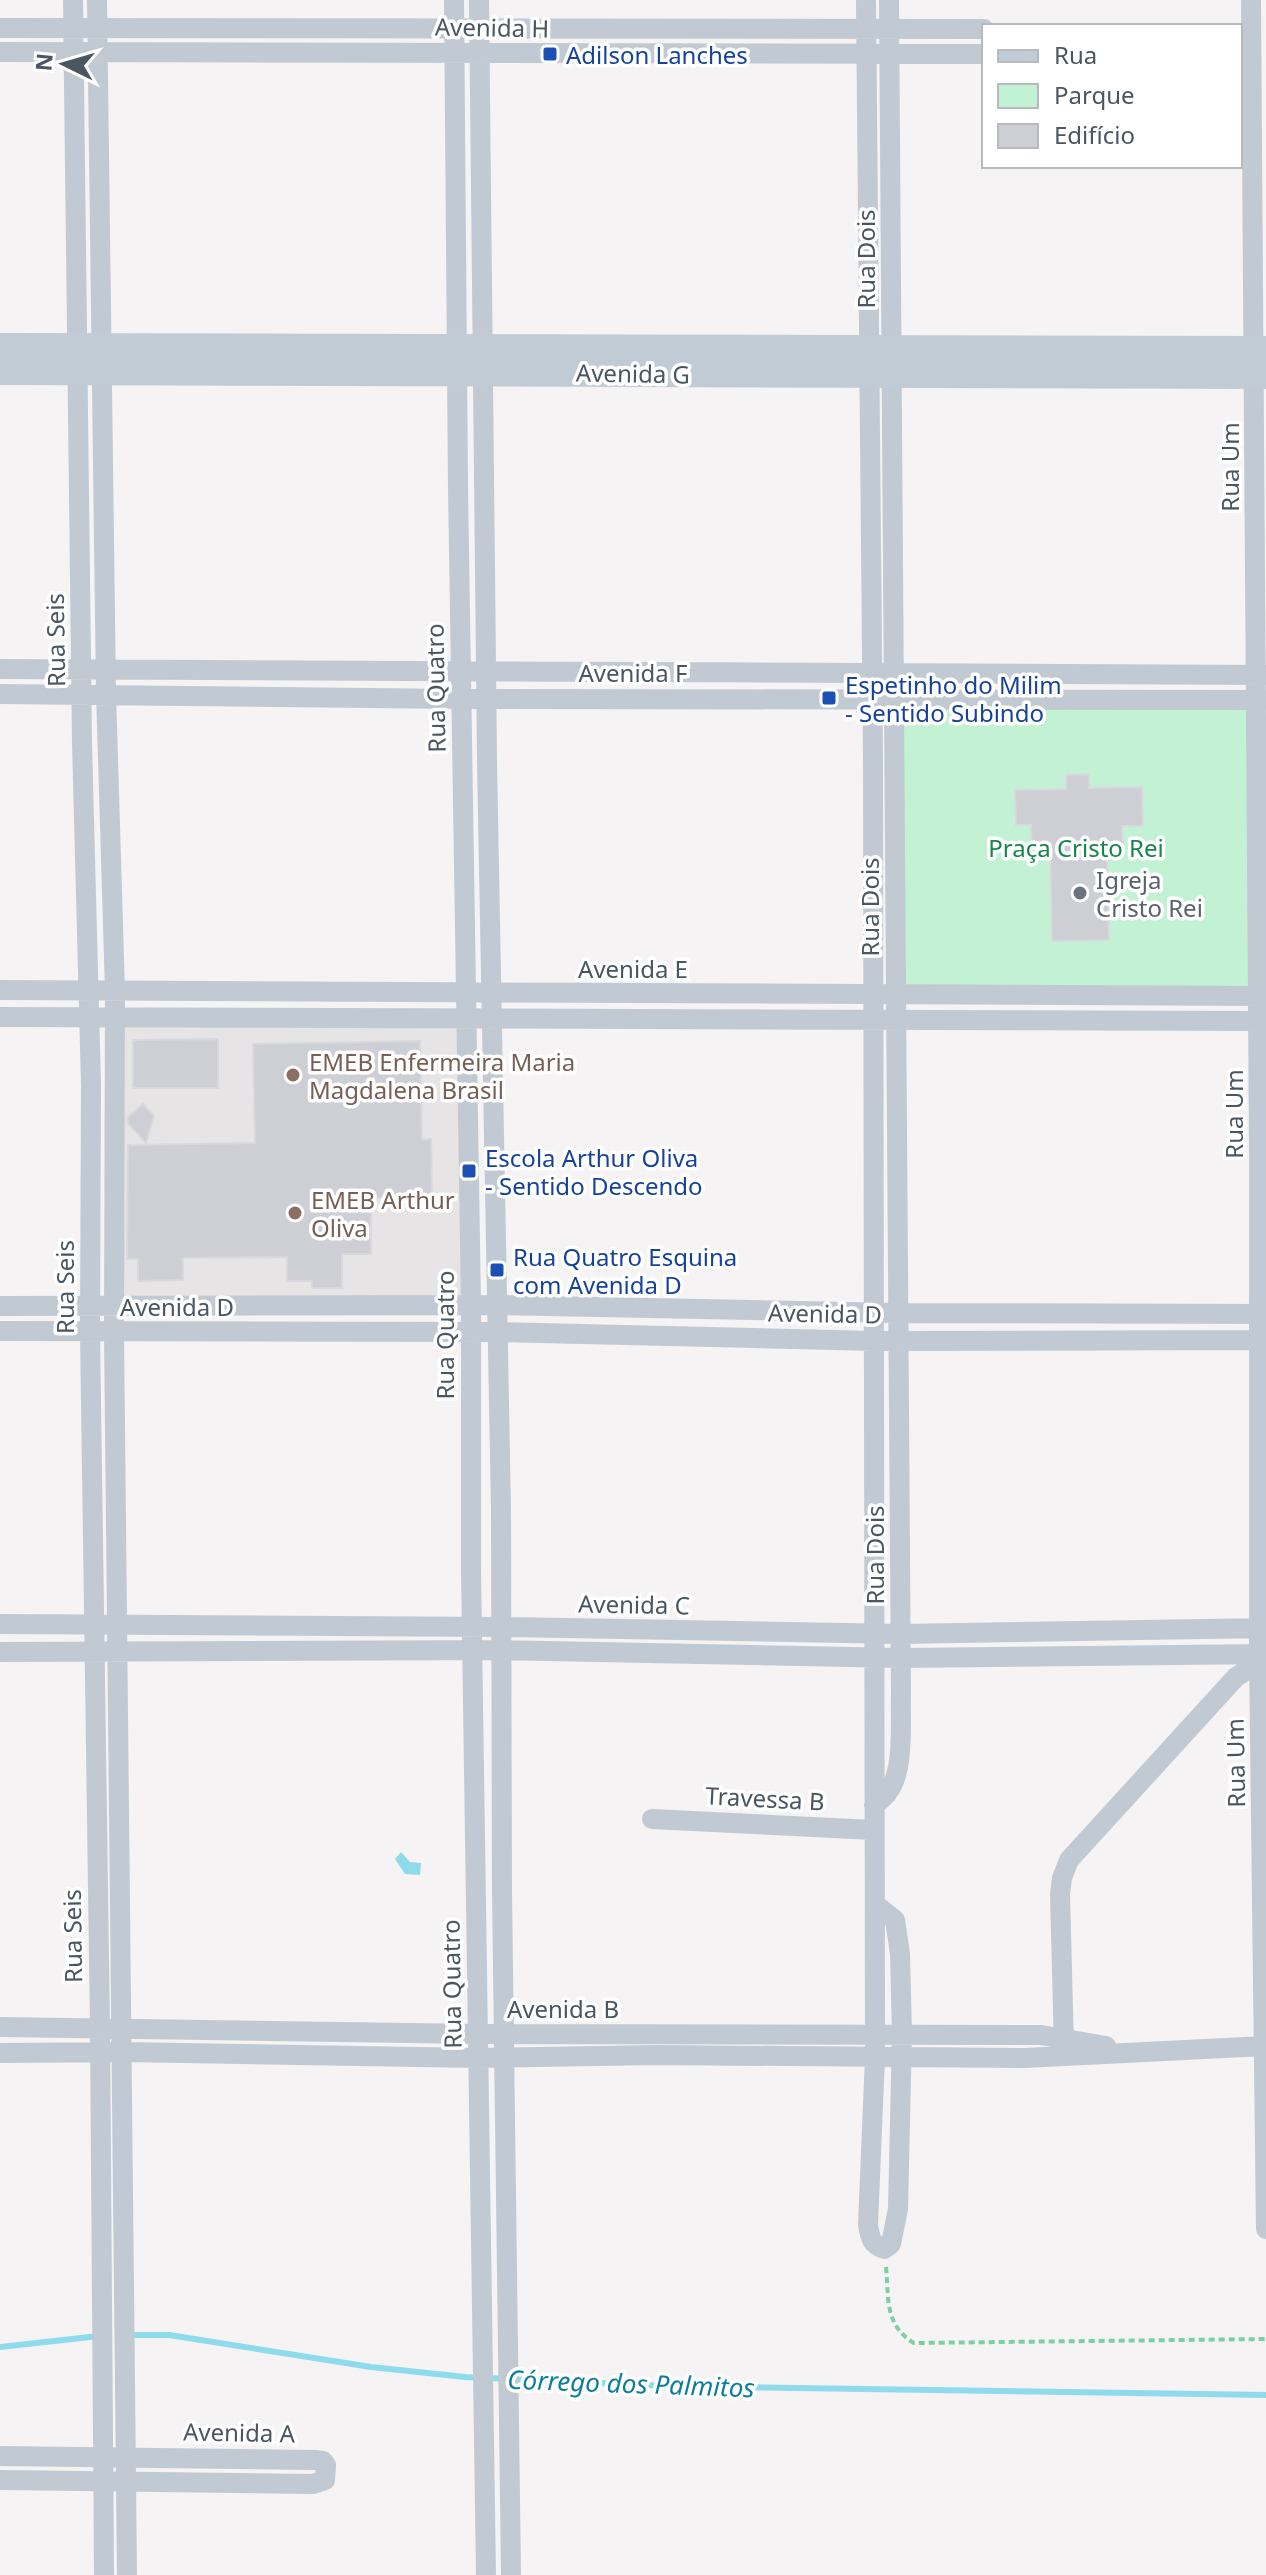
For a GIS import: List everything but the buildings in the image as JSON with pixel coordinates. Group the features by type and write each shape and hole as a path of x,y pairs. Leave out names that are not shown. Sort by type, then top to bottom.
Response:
{"street":[{"name":"Rua Seis","path":"73,0 106,670 115,991 114,1332 124,2052 127,2575"},
{"name":"Rua Seis","path":"97,0 81,669 90,991 90,1332 104,2575"},
{"name":"Rua Quatro","path":"454,0 455,179 470,359 485,435 486,697 498,1305 511,2575"},
{"name":"Rua Quatro","path":"479,0 480,176 470,359 457,437 486,2575"},
{"name":"Rua Dois","path":"866,0 894,673 900,1634 898,1762 889,1792 874,1805"},
{"name":"Rua Dois","path":"884,2249 876,2246 870,2238 868,2225 875,2057 872,673 889,0"},
{"name":"Rua Um","path":"1251,0 1260,362 1266,2229"},
{"name":"Avenida H","path":"0,28 982,29"},
{"path":"562,54 563,30"},
{"path":"618,54 619,30"},
{"name":"Avenida H","path":"0,52 982,54"},
{"path":"455,179 480,176"},
{"name":"Avenida G","path":"0,347 90,360"},
{"name":"Avenida G","path":"0,371 90,360 1260,362"},
{"path":"457,437 485,435"},
{"name":"Avenida F","path":"0,669 1261,675"},
{"name":"Avenida F","path":"0,694 461,699 1261,700"},
{"name":"Avenida E","path":"0,990 1262,996"},
{"path":"1075,995 1075,1021"},
{"path":"0,1017 1262,1021"},
{"name":"Avenida D","path":"0,1306 498,1305 898,1313 1263,1314"},
{"name":"Avenida D","path":"0,1331 498,1332 874,1341 1263,1340"},
{"name":"Avenida C","path":"0,1624 501,1627 900,1634 1263,1618"},
{"path":"354,1627 356,1651"},
{"name":"Avenida C","path":"0,1652 118,1654 501,1650 900,1658 1262,1658"},
{"path":"1064,2047 1060,1894 1069,1860 1236,1677 1262,1658"},
{"name":"Travessa B","path":"652,1819 874,1830"},
{"path":"875,1904 895,1920 898,1930 902,2034 898,2209 891,2244 884,2249"},
{"name":"Avenida B","path":"0,2027 100,2026 478,2034 1041,2035 1064,2047"},
{"path":"345,2056 346,2031"},
{"name":"Avenida B","path":"0,2053 478,2058 1025,2058 1064,2047 1125,2051 1265,2046"},
{"name":"Avenida A","path":"0,2456 268,2458 315,2460 323,2461 326,2465 325,2480 318,2484 0,2480"},
{"path":"485,2486 510,2484"}],"path":[{"path":"884,2249 892,2321 900,2334 914,2343 1266,2339"}],"shaded area":[{"name":"EMEB Arthur Oliva","path":"463,1021 467,1304 124,1297 121,1023"}],"green space":[{"name":"Praça Cristo Rei","path":"893,698 1256,700 1257,996 895,994"}],"water":[{"path":"401,1852 410,1862 421,1863 420,1875 405,1874 395,1859"}],"waterway":[{"name":"Córrego dos Palmitos","path":"127,2335 169,2335 371,2367 465,2377 671,2386 1266,2395"},
{"name":"Córrego dos Palmitos","path":"0,2347 99,2336"}],"place":[{"name":"Adilson Lanches","path":"550,54"},
{"name":"Espetinho do Milim - Sentido Subindo","path":"829,698"},
{"name":"Igreja Cristo Rei","path":"1080,893"},
{"name":"EMEB Enfermeira Maria Magdalena Brasil","path":"293,1075"},
{"name":"Escola Arthur Oliva - Sentido Descendo","path":"469,1171"},
{"name":"EMEB Arthur Oliva","path":"295,1213"},
{"name":"Rua Quatro Esquina com Avenida D","path":"497,1270"}]}
